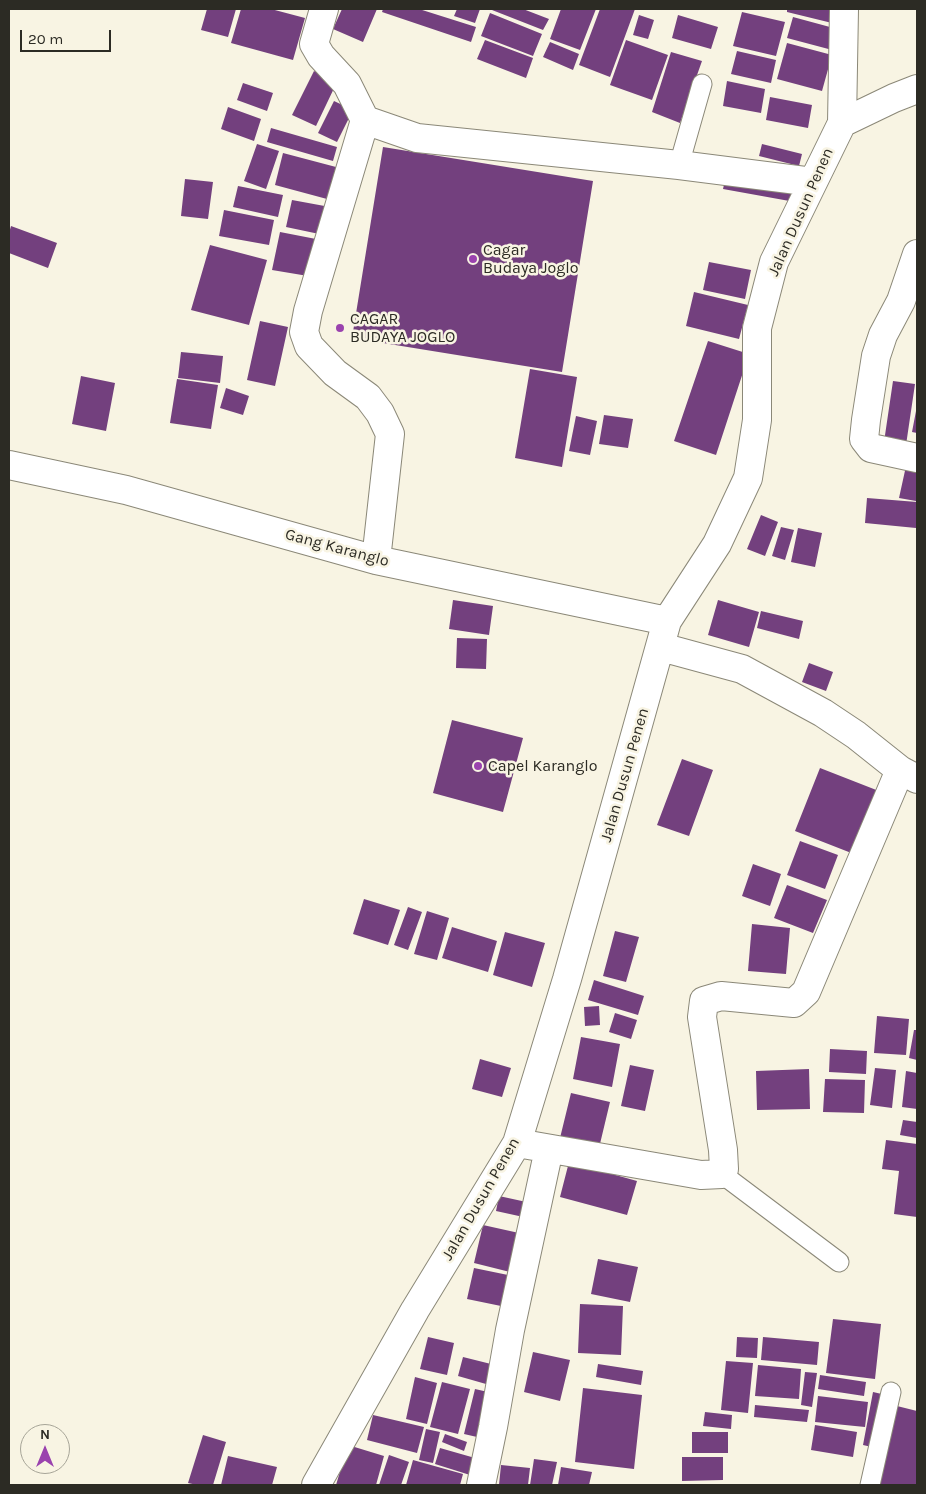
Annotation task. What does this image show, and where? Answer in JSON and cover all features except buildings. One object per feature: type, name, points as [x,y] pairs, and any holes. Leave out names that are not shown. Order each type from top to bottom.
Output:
[{"type":"street","points":[[324,9],[314,44],[321,56],[348,84],[365,120],[308,311],[304,332],[310,346],[322,361],[368,397],[380,413],[390,434],[376,560]]},
{"type":"street","points":[[844,9],[842,123],[906,94]]},
{"type":"street","points":[[365,120],[417,138],[679,165],[813,182]]},
{"type":"street","name":"Jalan Dusun Penen","points":[[316,1485],[415,1310],[517,1143],[567,979],[664,634],[717,544],[748,478],[757,420],[757,328],[774,262],[842,123]]},
{"type":"street","points":[[917,254],[901,301],[883,335],[876,356],[864,439],[871,448],[917,458]]},
{"type":"street","name":"Gang Karanglo","points":[[9,466],[126,490],[376,560],[664,634],[742,669],[823,713],[909,775]]},
{"type":"street","points":[[517,1143],[714,1175],[724,1169],[723,1150],[702,1018],[704,1001],[721,996],[794,1003],[806,992],[909,775]]},
{"type":"street","points":[[481,1485],[510,1330],[548,1149]]},
{"type":"lane","points":[[679,165],[702,84]]},
{"type":"lane","points":[[714,1175],[839,1262]]},
{"type":"lane","points":[[870,1485],[891,1392]]},
{"type":"place","name":"Cagar Budaya Joglo","points":[[473,259]]},
{"type":"place","name":"CAGAR BUDAYA JOGLO","points":[[340,328]]},
{"type":"place","name":"Capel Karanglo","points":[[478,766]]}]
